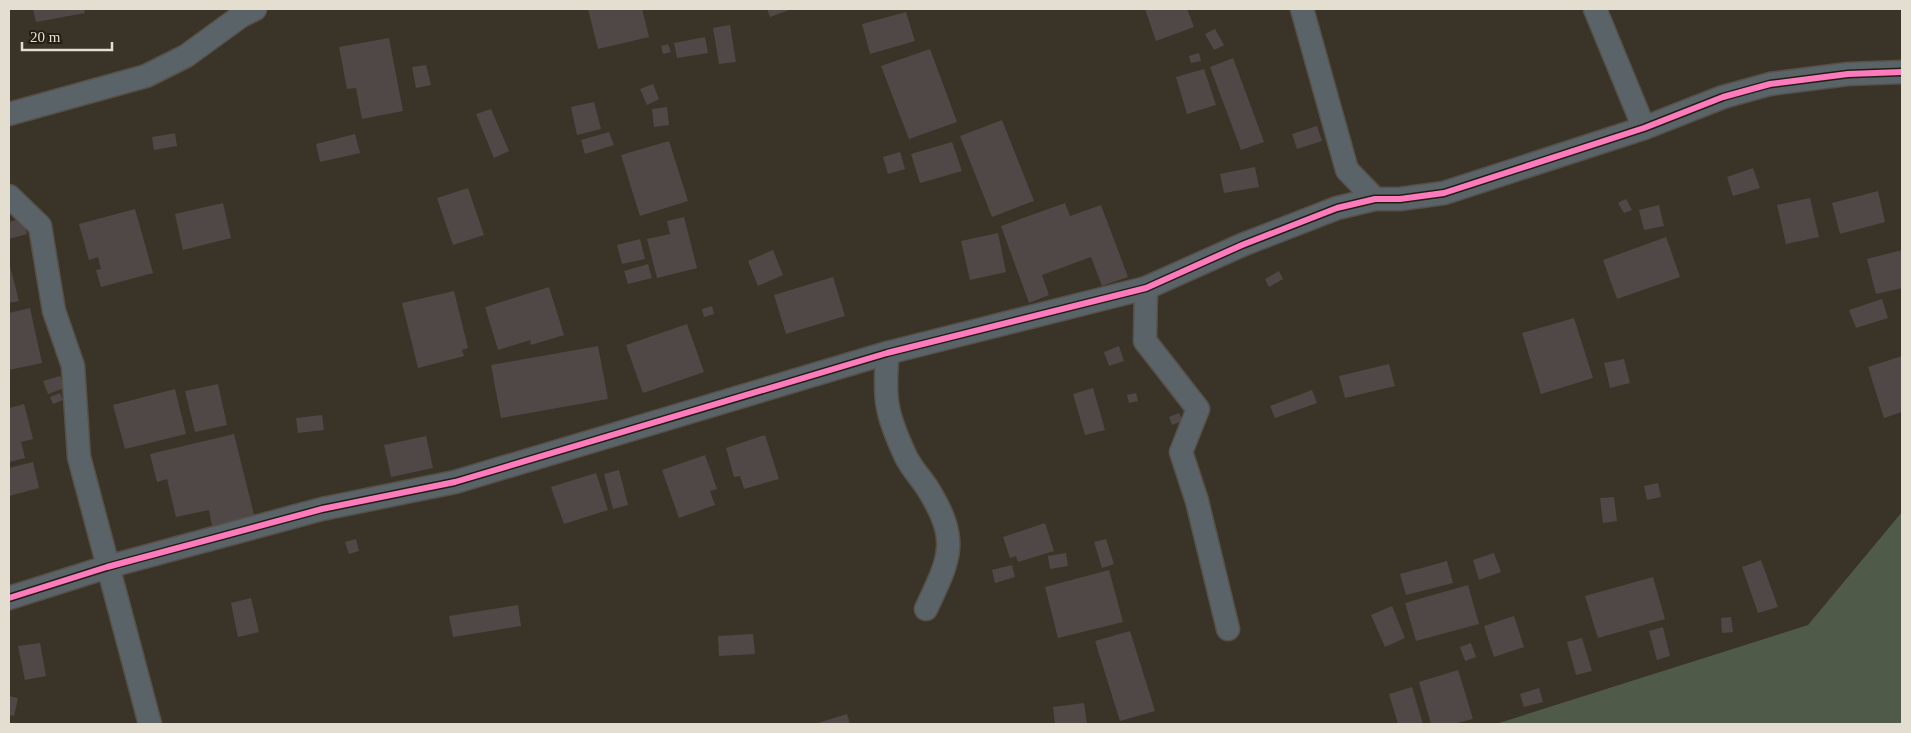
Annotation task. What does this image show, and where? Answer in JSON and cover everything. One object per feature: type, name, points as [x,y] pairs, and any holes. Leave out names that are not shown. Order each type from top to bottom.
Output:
[{"type":"street","points":[[9,114],[146,76],[186,56],[241,16],[256,9]]},
{"type":"street","points":[[1302,9],[1347,170],[1375,199]]},
{"type":"street","points":[[1595,9],[1644,128]]},
{"type":"street","points":[[9,598],[108,567],[322,509],[455,482],[887,353],[1146,288],[1300,221],[1352,204],[1375,199],[1400,199],[1444,193],[1644,128],[1723,97],[1770,84],[1848,74],[1902,72]]},
{"type":"street","points":[[9,196],[40,226],[54,310],[73,366],[79,457],[150,724]]},
{"type":"street","points":[[1146,288],[1146,341],[1198,409],[1181,452],[1197,501],[1228,629]]},
{"type":"street","points":[[887,353],[888,407],[909,463],[940,508],[948,530],[949,552],[945,569],[926,609]]},
{"type":"green space","points":[[1902,512],[1902,724],[1496,724],[1808,625]]},
{"type":"building","points":[[33,9],[84,9],[85,13],[36,22]]},
{"type":"building","points":[[588,9],[642,9],[649,37],[598,49]]},
{"type":"building","points":[[767,9],[788,9],[789,10],[770,17]]},
{"type":"building","points":[[1145,9],[1187,9],[1194,27],[1156,41]]},
{"type":"building","points":[[906,12],[915,41],[870,54],[862,24]]},
{"type":"building","points":[[730,25],[736,62],[719,64],[713,28]]},
{"type":"building","points":[[1215,29],[1224,45],[1214,50],[1205,34]]},
{"type":"building","points":[[705,37],[708,53],[677,58],[674,43]]},
{"type":"building","points":[[389,38],[403,111],[362,119],[356,88],[347,89],[339,47]]},
{"type":"building","points":[[668,44],[671,52],[663,54],[661,46]]},
{"type":"building","points":[[930,49],[957,122],[909,139],[881,66]]},
{"type":"building","points":[[1199,53],[1201,61],[1191,63],[1189,56]]},
{"type":"building","points":[[1233,58],[1264,142],[1241,150],[1210,67]]},
{"type":"building","points":[[426,65],[431,85],[416,88],[412,67]]},
{"type":"building","points":[[1204,69],[1216,105],[1187,114],[1176,77]]},
{"type":"building","points":[[653,84],[659,99],[647,105],[640,89]]},
{"type":"building","points":[[594,102],[601,129],[577,135],[571,107]]},
{"type":"building","points":[[667,107],[669,125],[654,127],[652,109]]},
{"type":"building","points":[[491,109],[509,151],[494,158],[476,114]]},
{"type":"building","points":[[1002,120],[1034,201],[992,217],[960,136]]},
{"type":"building","points":[[1317,126],[1322,141],[1297,149],[1292,134]]},
{"type":"building","points":[[609,132],[614,145],[585,154],[581,140]]},
{"type":"building","points":[[175,133],[177,146],[154,150],[152,137]]},
{"type":"building","points":[[355,134],[360,153],[320,162],[316,144]]},
{"type":"building","points":[[669,141],[688,201],[640,216],[621,155]]},
{"type":"building","points":[[952,142],[962,171],[920,183],[911,154]]},
{"type":"building","points":[[900,152],[905,169],[888,174],[883,157]]},
{"type":"building","points":[[1255,167],[1259,187],[1224,193],[1220,174]]},
{"type":"building","points":[[1753,168],[1760,188],[1733,196],[1727,177]]},
{"type":"building","points":[[468,188],[484,235],[453,245],[437,198]]},
{"type":"building","points":[[1878,191],[1885,222],[1840,234],[1832,203]]},
{"type":"building","points":[[1810,198],[1819,237],[1786,244],[1777,205]]},
{"type":"building","points":[[1626,199],[1632,210],[1624,213],[1618,203]]},
{"type":"building","points":[[223,203],[231,238],[183,250],[175,214]]},
{"type":"building","points":[[1065,203],[1070,216],[1101,205],[1128,277],[1102,286],[1091,257],[1042,275],[1049,295],[1029,303],[1001,226]]},
{"type":"building","points":[[1659,205],[1664,226],[1644,230],[1639,210]]},
{"type":"building","points":[[135,209],[153,273],[101,287],[96,270],[101,269],[98,257],[89,260],[79,224]]},
{"type":"building","points":[[684,217],[697,268],[657,278],[647,239],[670,234],[667,221]]},
{"type":"building","points":[[23,218],[27,234],[9,239],[9,222]]},
{"type":"building","points":[[998,233],[1006,272],[970,280],[961,241]]},
{"type":"building","points":[[1666,237],[1680,277],[1617,299],[1603,260]]},
{"type":"building","points":[[640,239],[645,259],[622,264],[617,245]]},
{"type":"building","points":[[773,250],[783,275],[758,286],[748,261]]},
{"type":"building","points":[[1902,250],[1902,288],[1876,294],[1867,259]]},
{"type":"building","points":[[9,262],[19,301],[9,303]]},
{"type":"building","points":[[648,264],[652,278],[628,284],[624,271]]},
{"type":"building","points":[[1279,271],[1283,279],[1269,287],[1265,279]]},
{"type":"building","points":[[833,277],[845,316],[786,334],[774,295]]},
{"type":"building","points":[[549,287],[564,335],[531,345],[530,340],[498,350],[485,307]]},
{"type":"building","points":[[454,291],[468,348],[462,350],[464,356],[418,368],[402,303]]},
{"type":"building","points":[[1882,299],[1888,318],[1856,328],[1849,310]]},
{"type":"building","points":[[712,306],[714,314],[704,317],[702,309]]},
{"type":"building","points":[[30,308],[42,363],[9,370],[9,313]]},
{"type":"building","points":[[1574,318],[1593,378],[1541,394],[1522,333]]},
{"type":"building","points":[[687,324],[704,372],[643,393],[626,345]]},
{"type":"building","points":[[598,346],[608,399],[501,418],[491,365]]},
{"type":"building","points":[[1119,346],[1124,361],[1109,366],[1104,352]]},
{"type":"building","points":[[1902,356],[1902,412],[1884,418],[1868,367]]},
{"type":"building","points":[[1624,359],[1630,383],[1610,388],[1604,363]]},
{"type":"building","points":[[1389,364],[1395,386],[1345,398],[1339,376]]},
{"type":"building","points":[[60,376],[65,388],[48,394],[43,381]]},
{"type":"building","points":[[218,384],[227,425],[195,432],[185,391]]},
{"type":"building","points":[[1093,388],[1105,430],[1085,435],[1073,394]]},
{"type":"building","points":[[175,389],[186,434],[125,449],[113,405]]},
{"type":"building","points":[[1312,390],[1317,403],[1275,418],[1270,406]]},
{"type":"building","points":[[60,393],[63,400],[53,404],[50,397]]},
{"type":"building","points":[[1136,393],[1138,401],[1129,403],[1127,395]]},
{"type":"building","points":[[24,404],[33,439],[21,442],[25,458],[9,462],[9,408]]},
{"type":"building","points":[[1179,413],[1183,421],[1172,425],[1169,417]]},
{"type":"building","points":[[322,415],[324,430],[298,433],[296,418]]},
{"type":"building","points":[[234,434],[256,523],[237,528],[236,520],[212,526],[209,510],[176,517],[167,479],[157,482],[150,454]]},
{"type":"building","points":[[765,435],[779,479],[744,489],[740,476],[734,477],[726,448]]},
{"type":"building","points":[[426,436],[433,468],[391,477],[384,445]]},
{"type":"building","points":[[705,455],[717,489],[710,491],[715,505],[679,518],[662,470]]},
{"type":"building","points":[[33,462],[39,488],[9,496],[9,468]]},
{"type":"building","points":[[619,470],[628,505],[613,509],[604,474]]},
{"type":"building","points":[[596,473],[608,510],[564,524],[551,487]]},
{"type":"building","points":[[1658,483],[1661,497],[1647,500],[1644,486]]},
{"type":"building","points":[[1614,497],[1617,521],[1603,523],[1600,498]]},
{"type":"building","points":[[1045,523],[1054,551],[1018,562],[1016,556],[1010,558],[1003,537]]},
{"type":"building","points":[[356,539],[359,551],[349,554],[345,542]]},
{"type":"building","points":[[1106,539],[1114,564],[1102,568],[1094,542]]},
{"type":"building","points":[[1066,553],[1068,566],[1050,569],[1048,556]]},
{"type":"building","points":[[1494,553],[1501,572],[1479,580],[1473,560]]},
{"type":"building","points":[[1761,560],[1778,607],[1758,613],[1742,567]]},
{"type":"building","points":[[1447,561],[1453,583],[1406,595],[1400,574]]},
{"type":"building","points":[[1012,565],[1015,577],[995,583],[992,570]]},
{"type":"building","points":[[1109,570],[1123,622],[1058,638],[1045,587]]},
{"type":"building","points":[[1653,577],[1665,619],[1598,638],[1585,596]]},
{"type":"building","points":[[1468,585],[1479,624],[1416,641],[1405,603]]},
{"type":"building","points":[[251,598],[259,632],[238,637],[231,603]]},
{"type":"building","points":[[518,605],[521,626],[453,637],[449,616]]},
{"type":"building","points":[[1392,606],[1405,638],[1385,647],[1371,615]]},
{"type":"building","points":[[1514,616],[1524,647],[1494,657],[1484,626]]},
{"type":"building","points":[[1731,617],[1733,632],[1722,633],[1721,618]]},
{"type":"building","points":[[1663,627],[1670,656],[1657,660],[1649,631]]},
{"type":"building","points":[[1130,631],[1155,711],[1120,721],[1095,641]]},
{"type":"building","points":[[753,634],[755,654],[719,656],[718,636]]},
{"type":"building","points":[[1582,638],[1592,671],[1576,675],[1567,642]]},
{"type":"building","points":[[40,643],[46,676],[25,680],[18,646]]},
{"type":"building","points":[[1471,643],[1476,657],[1465,661],[1460,647]]},
{"type":"building","points":[[1458,670],[1473,719],[1453,724],[1431,724],[1419,682]]},
{"type":"building","points":[[1412,687],[1423,724],[1398,724],[1389,694]]},
{"type":"building","points":[[1539,688],[1543,702],[1524,707],[1520,694]]},
{"type":"building","points":[[9,696],[18,698],[14,716],[9,715]]},
{"type":"building","points":[[1084,703],[1087,724],[1055,724],[1053,707]]},
{"type":"building","points":[[847,714],[850,724],[818,724],[818,723]]},
{"type":"cycle path","points":[[9,598],[107,567],[322,509],[455,482],[887,353],[1146,288],[1242,245],[1337,208],[1375,199],[1400,199],[1444,193],[1644,128],[1723,97],[1770,84],[1848,74],[1902,72]]}]
